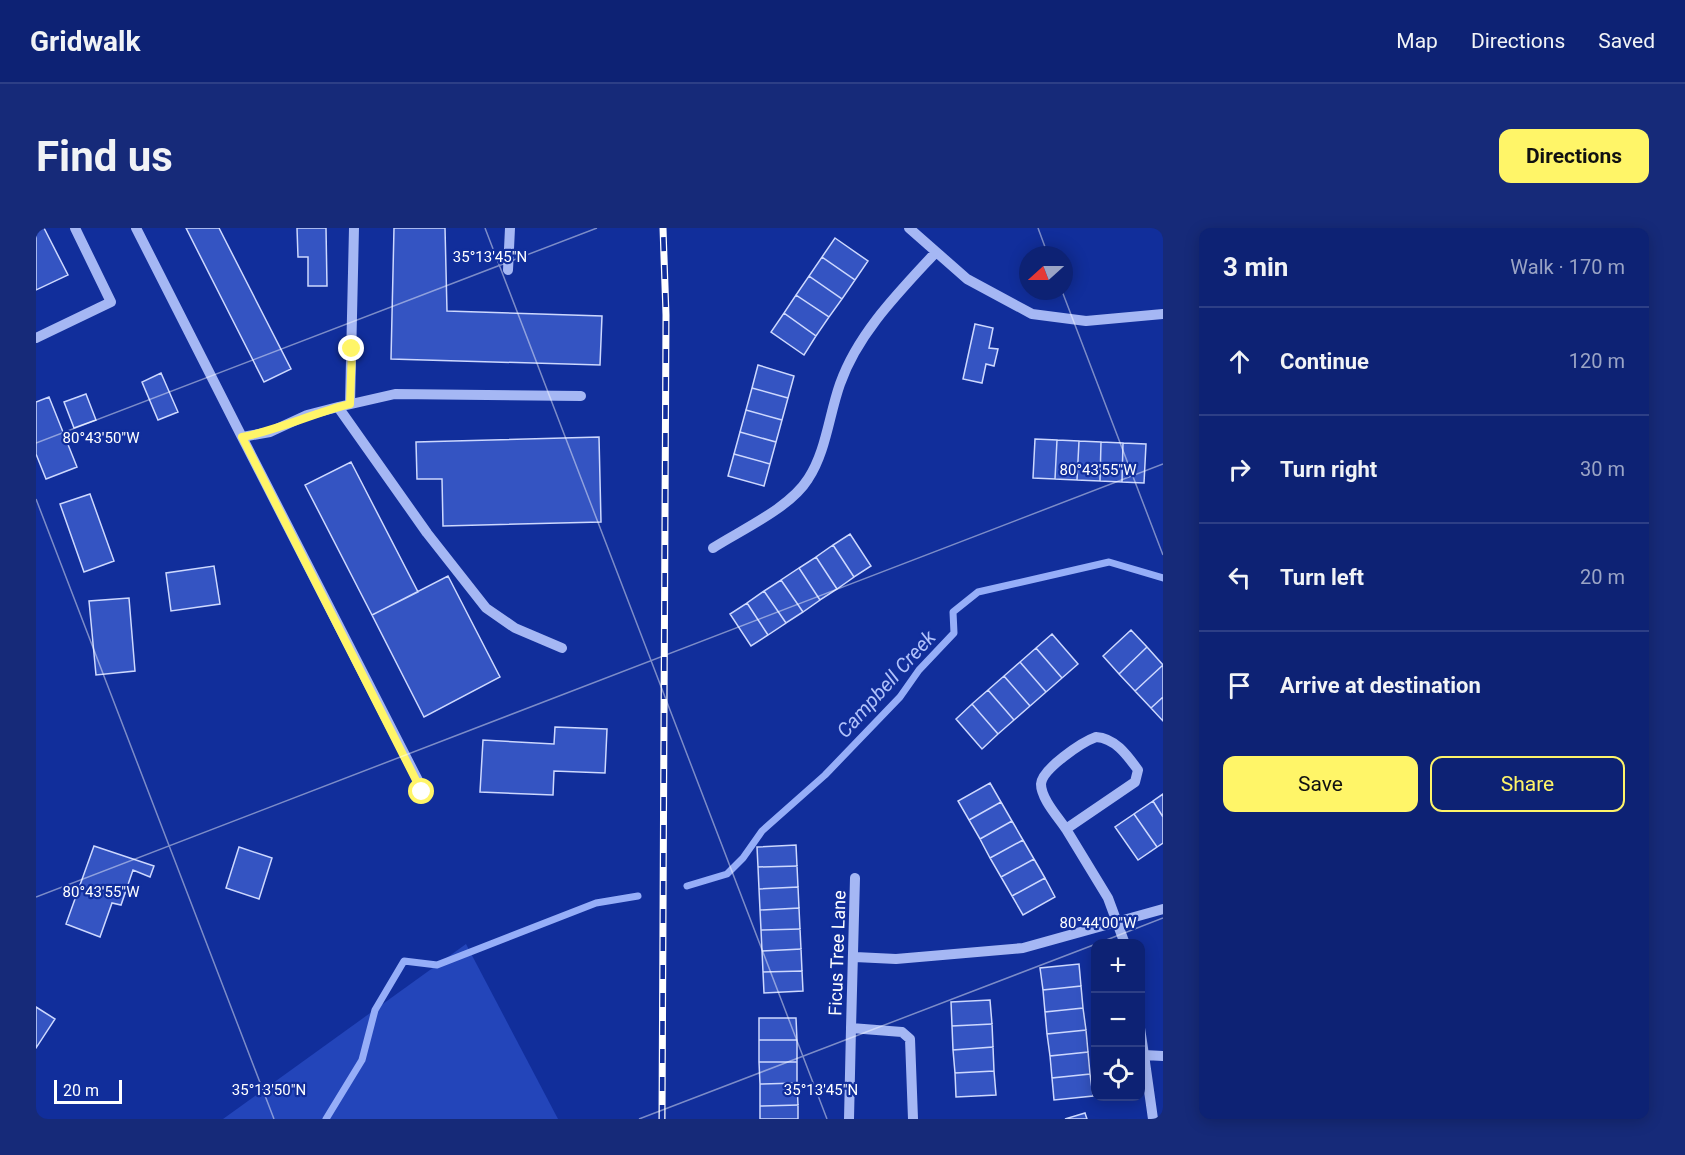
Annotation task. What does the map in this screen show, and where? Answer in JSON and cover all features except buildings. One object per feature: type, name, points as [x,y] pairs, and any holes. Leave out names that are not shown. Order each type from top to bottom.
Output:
[{"type":"street","points":[[36,338],[111,302],[75,228]]},
{"type":"street","points":[[136,228],[425,794]]},
{"type":"street","points":[[350,404],[354,228]]},
{"type":"street","points":[[508,270],[510,228]]},
{"type":"street","points":[[909,228],[967,279],[1032,314],[1086,321],[1163,315]]},
{"type":"street","points":[[713,548],[788,501],[808,480],[818,459],[840,383],[854,356],[874,322],[936,252]]},
{"type":"street","points":[[242,437],[270,432],[307,415],[395,394],[581,396]]},
{"type":"street","points":[[338,407],[427,533],[486,608],[515,628],[562,648]]},
{"type":"street","points":[[1066,829],[1130,788],[1135,782],[1138,770],[1108,738],[1096,737],[1083,742],[1046,774],[1041,783],[1042,791],[1119,922],[1124,939]]},
{"type":"street","name":"Ficus Tree Lane","points":[[849,1119],[855,957],[855,878]]},
{"type":"street","points":[[855,957],[896,959],[1023,948],[1163,909]]},
{"type":"street","name":"Ficus Tree Lane","points":[[851,1028],[902,1032],[910,1039],[912,1119]]},
{"type":"street","points":[[1145,1055],[1163,1056]]},
{"type":"street","points":[[1145,1062],[1153,1119]]},
{"type":"shaded area","points":[[466,944],[558,1119],[223,1119]]},
{"type":"waterway","name":"Campbell Creek","points":[[687,886],[727,874],[743,858],[762,831],[825,775],[900,697],[919,670],[954,633],[953,612],[978,592],[1109,562],[1163,578]]},
{"type":"waterway","name":"Campbell Creek","points":[[326,1119],[362,1060],[375,1010],[404,961],[437,965],[596,903],[638,896]]},
{"type":"railway","points":[[662,1119],[666,315],[663,228]]},
{"type":"route","points":[[352,349],[350,404],[307,415],[270,432],[242,437],[422,792]]}]
